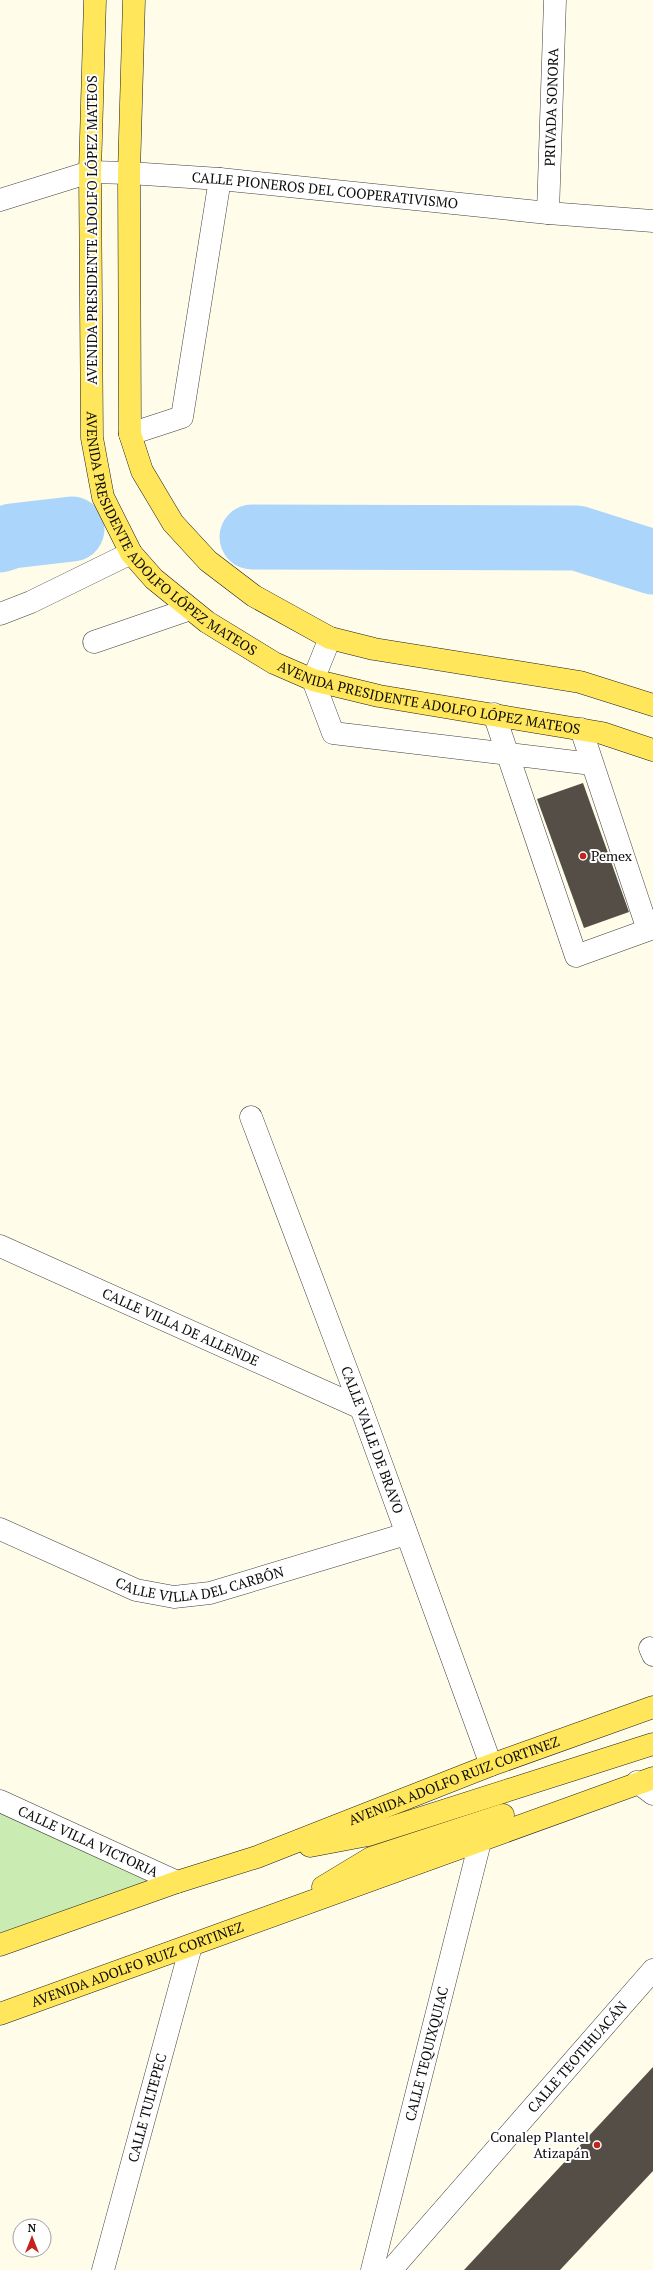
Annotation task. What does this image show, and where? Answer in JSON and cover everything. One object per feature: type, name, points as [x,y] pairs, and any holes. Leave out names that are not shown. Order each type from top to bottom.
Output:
[{"type":"main road","name":"AVENIDA PRESIDENTE ADOLFO LÓPEZ MATEOS","points":[[95,0],[90,172],[92,438],[103,496],[131,553],[154,579],[190,610],[274,663],[313,680],[379,696],[602,733],[653,750]]},
{"type":"main road","name":"AVENIDA PRESIDENTE ADOLFO LÓPEZ MATEOS","points":[[134,0],[129,173],[130,434],[142,471],[173,523],[208,561],[254,596],[330,638],[374,649],[580,682],[653,705]]},
{"type":"main road","name":"AVENIDA ADOLFO RUIZ CORTINEZ","points":[[0,1944],[177,1882],[257,1856],[491,1765],[653,1707]]},
{"type":"main road","name":"AVENIDA ADOLFO RUIZ CORTINEZ","points":[[257,1856],[368,1835],[653,1744]]},
{"type":"main road","name":"AVENIDA ADOLFO RUIZ CORTINEZ","points":[[275,1915],[371,1858],[653,1767]]},
{"type":"main road","name":"AVENIDA ADOLFO RUIZ CORTINEZ","points":[[0,2014],[191,1946],[481,1838],[648,1785]]},
{"type":"street","name":"PRIVADA SONORA","points":[[548,213],[555,0]]},
{"type":"street","name":"CALLE PIONEROS DEL COOPERATIVISMO","points":[[0,200],[90,172],[129,173],[220,180],[548,213],[653,221]]},
{"type":"street","points":[[130,434],[182,417],[220,180]]},
{"type":"street","points":[[0,614],[31,602],[131,553]]},
{"type":"street","points":[[94,642],[190,610]]},
{"type":"street","points":[[330,638],[313,680],[333,733],[592,764]]},
{"type":"street","points":[[494,714],[576,956],[648,930],[581,729]]},
{"type":"street","name":"CALLE VALLE DE BRAVO","points":[[251,1117],[361,1408],[491,1765]]},
{"type":"street","name":"CALLE VILLA DE ALLENDE","points":[[0,1246],[361,1408]]},
{"type":"street","name":"CALLE VILLA DEL CARBÓN","points":[[0,1529],[136,1590],[174,1598],[210,1593],[406,1534]]},
{"type":"street","name":"CALLE VILLA VICTORIA","points":[[0,1801],[177,1882]]},
{"type":"street","name":"CALLE TEQUIXQUIAC","points":[[372,2270],[481,1838]]},
{"type":"street","name":"CALLE TULTEPEC","points":[[103,2270],[191,1946]]},
{"type":"street","name":"CALLE TEOTIHUACÁN","points":[[391,2270],[653,1970]]},
{"type":"green space","points":[[0,1801],[177,1882],[0,1945]]},
{"type":"building","name":"Pemex","points":[[583,783],[629,912],[584,928],[537,799]]},
{"type":"building","points":[[653,2067],[653,2171],[560,2270],[464,2270]]},
{"type":"waterway","points":[[0,540],[12,536],[72,529]]},
{"type":"waterway","points":[[252,537],[577,538],[653,562]]},
{"type":"place","name":"Pemex","points":[[583,856]]},
{"type":"place","name":"Conalep Plantel Atizapán","points":[[597,2145]]}]
